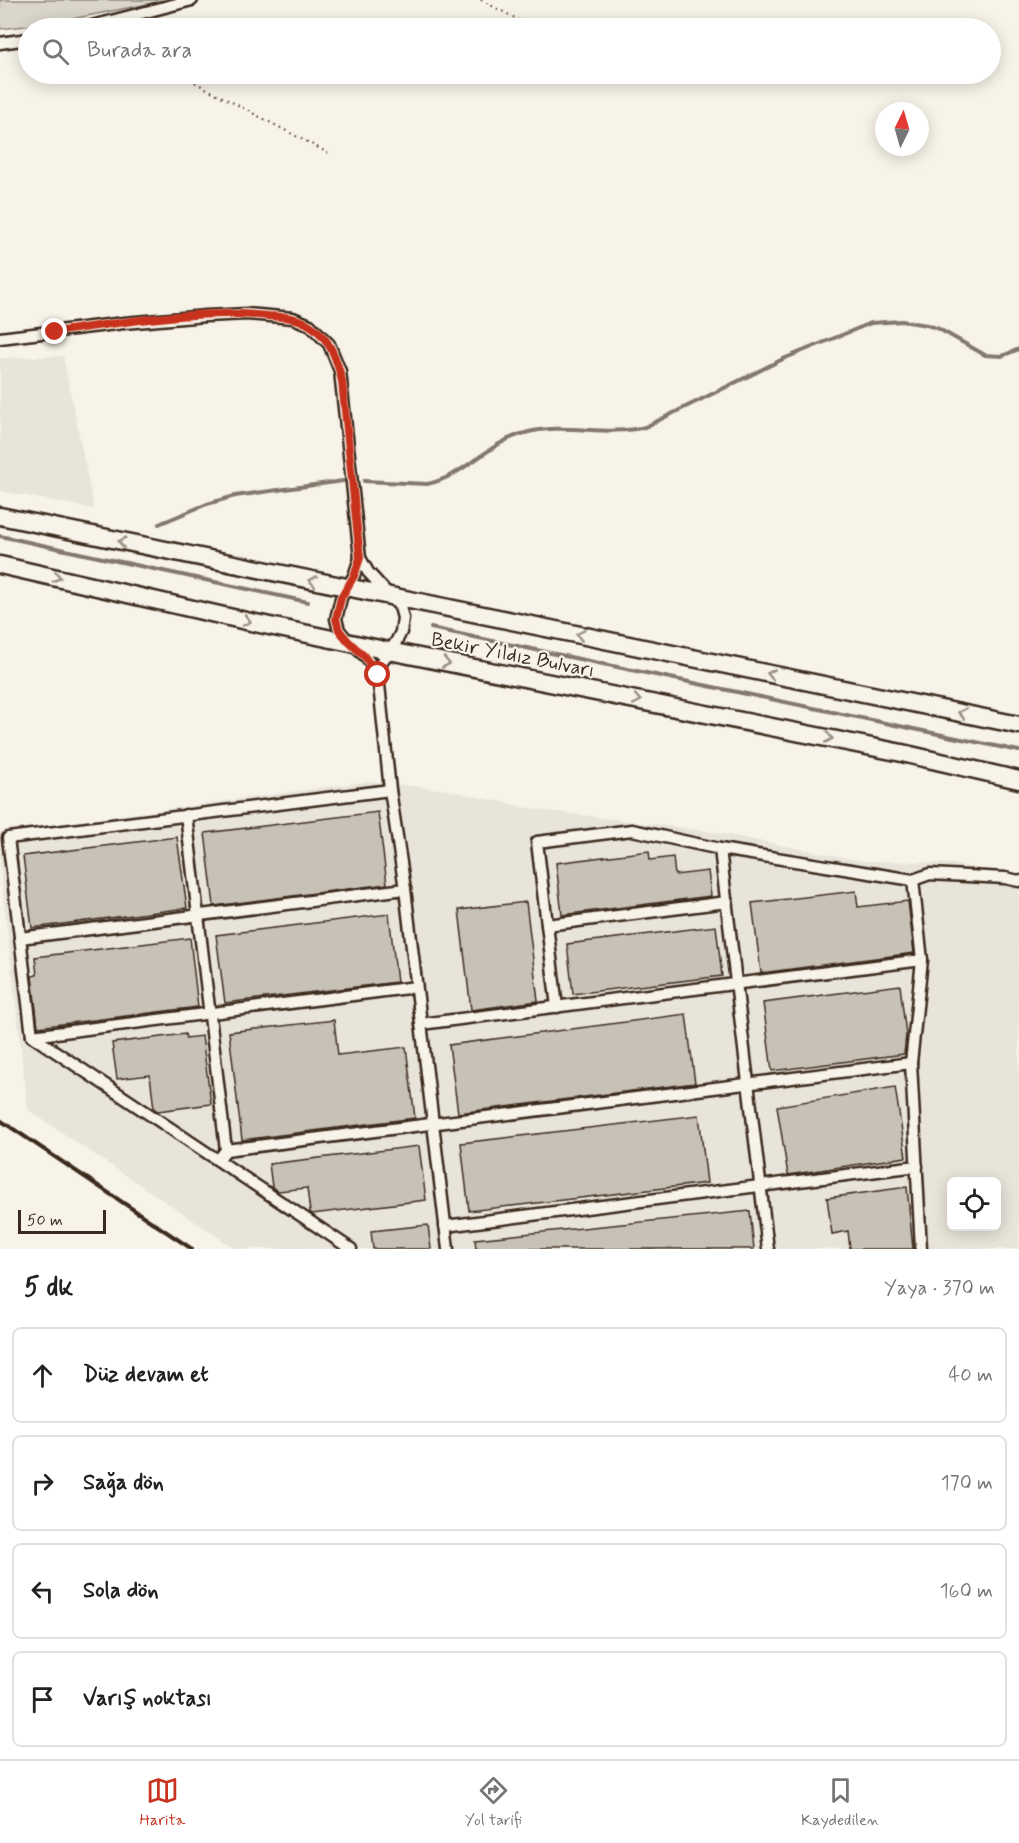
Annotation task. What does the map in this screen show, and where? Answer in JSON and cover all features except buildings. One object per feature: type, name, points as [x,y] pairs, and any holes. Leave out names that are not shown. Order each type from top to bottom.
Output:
[{"type":"main road","name":"Bekir Yıldız Bulvarı","points":[[0,516],[1019,725]]},
{"type":"main road","name":"Bekir Yıldız Bulvarı","points":[[0,565],[246,621],[902,753],[1019,780]]},
{"type":"street","points":[[128,18],[192,0]]},
{"type":"street","points":[[0,43],[18,40]]},
{"type":"street","points":[[0,338],[144,321],[247,314],[293,318],[310,325],[329,344],[337,361],[342,381],[360,558],[368,572],[400,607],[403,618],[401,632],[382,661],[378,675],[390,790],[405,889],[448,1249]]},
{"type":"street","points":[[360,558],[354,576],[346,587],[336,619],[339,630],[364,656],[378,675]]},
{"type":"street","points":[[351,1249],[32,1036],[8,838],[390,790]]},
{"type":"street","points":[[186,816],[226,1150]]},
{"type":"street","points":[[557,1007],[537,842],[632,830],[720,849],[913,880],[930,874],[1019,881]]},
{"type":"street","points":[[720,849],[768,1249]]},
{"type":"street","points":[[913,880],[922,960],[911,1064],[921,1249]]},
{"type":"street","points":[[20,938],[405,889]]},
{"type":"street","points":[[547,925],[727,902]]},
{"type":"street","points":[[421,1024],[922,960]]},
{"type":"street","points":[[32,1036],[417,987]]},
{"type":"street","points":[[218,1160],[226,1150],[911,1064]]},
{"type":"street","points":[[445,1226],[917,1166]]},
{"type":"path","points":[[481,0],[515,18]]},
{"type":"path","points":[[198,84],[328,153]]},
{"type":"shaded area","points":[[0,0],[168,0],[76,18],[18,18],[18,27],[0,29]]},
{"type":"shaded area","points":[[63,356],[94,509],[0,491],[0,358]]},
{"type":"shaded area","points":[[370,781],[446,790],[534,809],[708,831],[863,861],[954,864],[1019,877],[1019,1249],[236,1249],[28,1110],[0,869],[0,832]]},
{"type":"waterway","points":[[364,481],[427,484],[453,474],[512,437],[540,430],[615,431],[645,427],[783,359],[871,323],[902,321],[927,325],[939,329],[985,355],[1002,356],[1019,349]]},
{"type":"waterway","points":[[159,524],[207,504],[235,496],[343,481]]},
{"type":"waterway","points":[[0,536],[308,602]]},
{"type":"waterway","points":[[431,628],[1019,751]]},
{"type":"railway","points":[[0,1120],[192,1249]]},
{"type":"route","points":[[55,332],[165,319],[247,314],[293,318],[310,325],[324,337],[337,361],[342,381],[360,558],[354,576],[341,598],[336,619],[339,630],[364,656],[378,675]]}]
